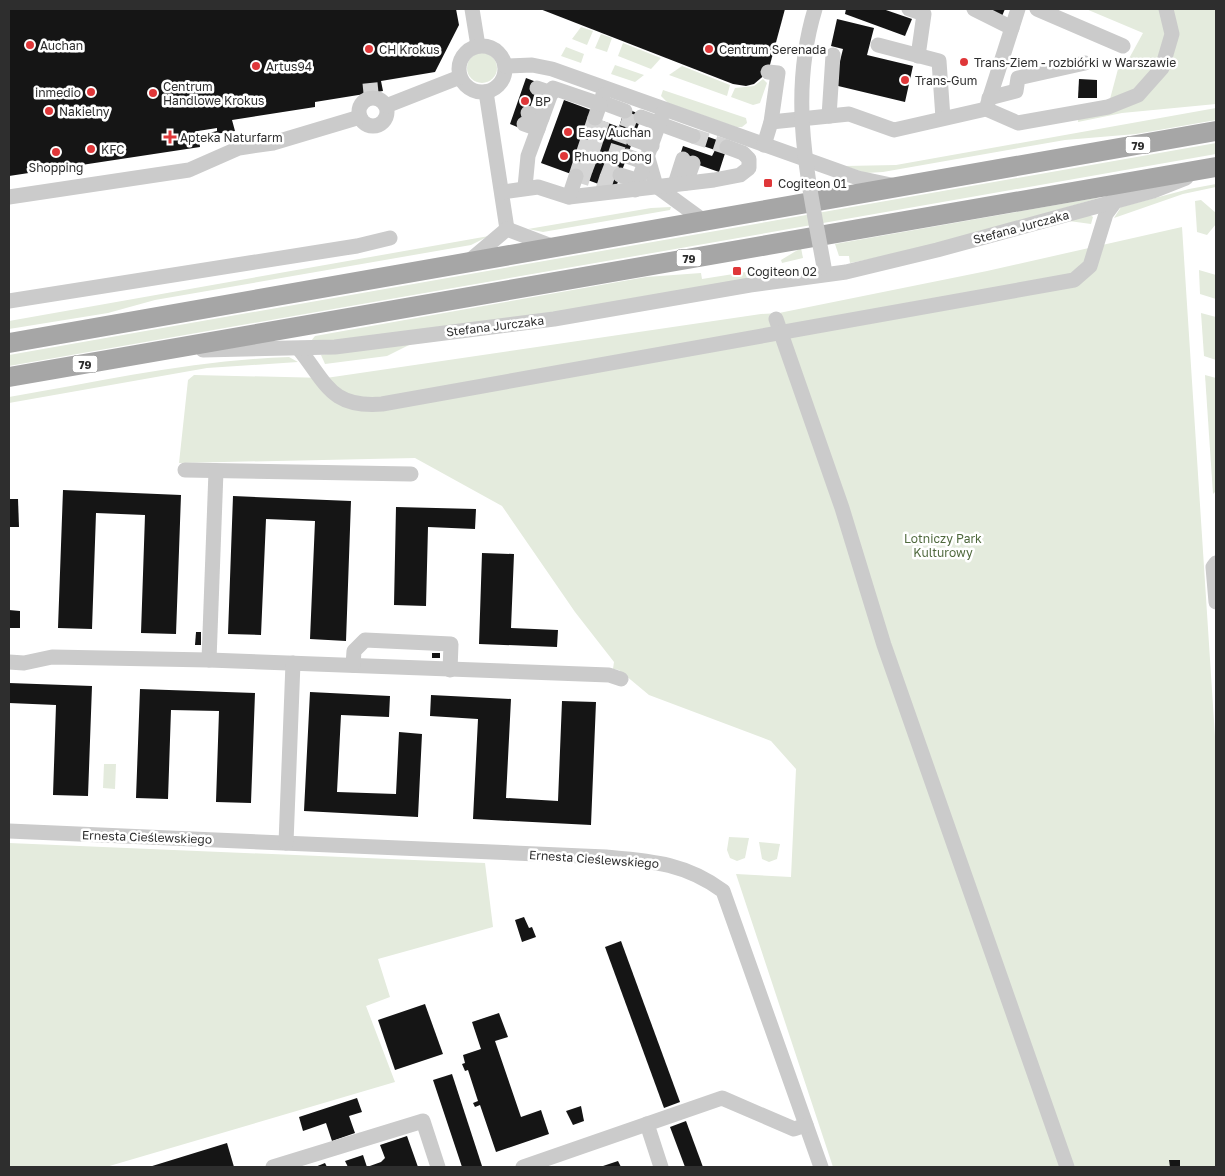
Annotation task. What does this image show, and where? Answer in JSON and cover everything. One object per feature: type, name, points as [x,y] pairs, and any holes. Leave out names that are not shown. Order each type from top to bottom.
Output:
[{"type":"main road","name":"79","points":[[9,343],[1216,132]]},
{"type":"main road","name":"79","points":[[9,378],[1215,167]]},
{"type":"street","points":[[472,9],[478,46]]},
{"type":"street","points":[[815,9],[804,55],[800,115],[803,149],[825,271]]},
{"type":"street","points":[[909,9],[924,14],[918,56]]},
{"type":"street","points":[[974,9],[1012,28]]},
{"type":"street","points":[[987,103],[1018,9]]},
{"type":"street","points":[[1036,9],[1123,46]]},
{"type":"street","points":[[987,103],[1018,123],[1108,107],[1138,95],[1162,68],[1172,34],[1166,9]]},
{"type":"street","points":[[878,45],[938,61],[943,118]]},
{"type":"street","points":[[478,46],[486,46],[496,50],[505,66],[505,74],[500,84],[486,92],[473,90],[460,78],[459,66],[462,57],[469,50],[478,46]]},
{"type":"street","points":[[829,116],[833,55]]},
{"type":"street","points":[[771,122],[849,114],[894,130],[943,118],[1016,91],[1018,78],[1085,62]]},
{"type":"street","points":[[505,66],[539,66],[600,105],[661,122],[764,145],[858,178],[902,187]]},
{"type":"street","points":[[764,145],[771,122],[778,73],[768,72]]},
{"type":"street","points":[[386,106],[460,78]]},
{"type":"street","points":[[525,187],[533,121],[543,95],[553,88],[623,114]]},
{"type":"street","points":[[486,92],[503,192],[507,229]]},
{"type":"street","points":[[372,96],[386,106],[386,116],[381,124],[370,126],[360,117],[359,109],[362,103],[372,96]]},
{"type":"street","points":[[9,197],[189,170],[239,148],[273,143],[360,117]]},
{"type":"street","points":[[640,120],[661,122],[693,136]]},
{"type":"street","points":[[627,185],[649,156],[661,122]]},
{"type":"street","points":[[633,139],[649,156],[656,186],[704,221]]},
{"type":"street","points":[[503,192],[525,187],[538,187],[569,197],[627,185],[656,186],[697,174],[740,175],[749,168],[750,162],[746,155],[727,148]]},
{"type":"street","points":[[627,156],[649,156]]},
{"type":"street","name":"Stefana Jurczaka","points":[[161,351],[299,349],[554,318],[755,284],[937,250],[1153,191],[1215,167]]},
{"type":"street","points":[[569,197],[576,176]]},
{"type":"street","points":[[299,349],[333,393],[344,401],[368,405],[779,325],[1074,280],[1090,266],[1106,214],[1115,202]]},
{"type":"street","points":[[507,229],[556,247]]},
{"type":"street","points":[[468,262],[507,229]]},
{"type":"street","points":[[9,301],[221,268],[390,238]]},
{"type":"street","points":[[779,325],[842,508],[887,654],[1068,1167]]},
{"type":"street","points":[[185,470],[412,474]]},
{"type":"street","points":[[209,660],[216,471]]},
{"type":"street","points":[[1216,563],[1213,567],[1216,602]]},
{"type":"street","points":[[353,665],[354,651],[365,640],[451,644],[450,670]]},
{"type":"street","points":[[9,662],[24,663],[52,657],[209,660],[609,675],[621,679]]},
{"type":"street","points":[[286,843],[292,663]]},
{"type":"street","name":"Ernesta Cieślewskiego","points":[[9,831],[606,857],[671,865],[705,878],[723,891],[821,1167]]},
{"type":"street","points":[[524,1167],[722,1098],[794,1129],[806,1125]]},
{"type":"street","points":[[274,1167],[423,1121],[438,1167]]},
{"type":"street","points":[[647,1124],[661,1167]]},
{"type":"green space","points":[[1086,9],[1216,9],[1216,104],[1122,113],[1078,122],[1079,106],[1110,99],[1118,69],[1126,64],[1143,33]]},
{"type":"green space","points":[[581,27],[593,31],[587,45],[572,39]]},
{"type":"green space","points":[[601,34],[612,38],[607,52],[595,48]]},
{"type":"green space","points":[[623,43],[661,58],[651,69],[618,56]]},
{"type":"green space","points":[[566,47],[584,54],[581,63],[561,56]]},
{"type":"green space","points":[[482,53],[493,57],[497,68],[493,79],[482,83],[471,79],[467,68],[471,57]]},
{"type":"green space","points":[[615,65],[644,75],[635,82],[611,74]]},
{"type":"green space","points":[[682,66],[730,85],[727,96],[669,75]]},
{"type":"green space","points":[[763,79],[767,83],[760,103],[753,105],[731,97],[735,88],[754,86]]},
{"type":"green space","points":[[663,90],[746,118],[747,123],[742,127],[736,127],[668,103],[661,96]]},
{"type":"green space","points":[[1216,108],[1216,120],[1136,134],[1065,140],[883,172],[866,173],[845,166],[896,165]]},
{"type":"green space","points":[[1216,143],[1216,154],[9,366],[9,355]]},
{"type":"green space","points":[[1216,184],[1216,187],[1183,194],[1114,218],[1121,207]]},
{"type":"green space","points":[[1099,198],[926,248],[850,263],[849,256],[839,256],[835,244]]},
{"type":"green space","points":[[1201,200],[1216,213],[1216,224],[1207,235],[1197,232],[1195,201]]},
{"type":"green space","points":[[671,207],[670,210],[543,232],[528,229],[651,208]]},
{"type":"green space","points":[[1090,215],[1093,217],[1091,224],[1069,221]]},
{"type":"green space","name":"Lotniczy Park Kulturowy","points":[[1182,227],[1216,752],[1216,1167],[833,1167],[736,874],[791,877],[796,769],[771,741],[649,695],[619,670],[613,669],[614,662],[575,612],[502,506],[415,458],[179,463],[188,380],[194,375],[326,378],[761,314],[779,313],[987,271]]},
{"type":"green space","points":[[489,236],[471,245],[155,300],[108,313],[9,329],[9,321]]},
{"type":"green space","points":[[801,248],[803,258],[782,263],[781,260]]},
{"type":"green space","points":[[1199,270],[1216,275],[1216,299],[1200,294]]},
{"type":"green space","points":[[746,272],[747,279],[585,308],[317,343],[311,341],[315,336],[646,277],[701,273],[702,279]]},
{"type":"green space","points":[[1201,313],[1216,317],[1216,360],[1204,356]]},
{"type":"green space","points":[[415,342],[387,356],[325,364],[321,355]]},
{"type":"green space","points":[[289,357],[298,362],[207,368],[9,403],[9,397],[149,372],[219,362]]},
{"type":"green space","points":[[1205,375],[1216,378],[1216,491],[1213,494]]},
{"type":"green space","points":[[104,764],[116,764],[115,789],[103,788]]},
{"type":"green space","points":[[729,837],[749,838],[745,858],[737,861],[730,858],[727,850]]},
{"type":"green space","points":[[759,842],[780,844],[777,859],[769,862],[762,859]]},
{"type":"green space","points":[[9,843],[485,863],[493,927],[378,959],[390,997],[366,1006],[395,1082],[106,1167],[9,1167]]},
{"type":"building","name":"Centrum Handlowe Krokus","points":[[9,9],[456,9],[459,25],[435,72],[381,81],[383,91],[315,102],[315,107],[232,120],[235,131],[209,135],[209,133],[217,131],[217,128],[198,131],[200,147],[9,176]]},
{"type":"building","name":"Centrum Serenada","points":[[540,9],[785,9],[768,72],[754,84],[746,86],[733,84]]},
{"type":"building","points":[[846,9],[883,9],[912,19],[905,36],[845,14]]},
{"type":"building","points":[[986,9],[1005,9],[1002,16]]},
{"type":"building","points":[[837,19],[874,28],[867,55],[913,66],[905,102],[834,85],[843,49],[831,46]]},
{"type":"building","name":"BP","points":[[526,78],[539,83],[522,129],[510,124]]},
{"type":"building","points":[[1079,79],[1097,80],[1097,98],[1078,98]]},
{"type":"building","points":[[564,100],[591,110],[589,116],[619,127],[625,108],[642,115],[615,190],[541,163]]},
{"type":"building","points":[[695,132],[728,144],[719,172],[679,158],[683,146],[712,156],[715,150],[691,142]]},
{"type":"building","points":[[63,490],[181,495],[176,634],[141,633],[145,515],[96,513],[92,629],[58,628]]},
{"type":"building","points":[[233,496],[351,501],[346,641],[310,639],[315,521],[266,519],[261,635],[228,634]]},
{"type":"building","points":[[9,499],[18,499],[19,527],[9,527]]},
{"type":"building","points":[[396,507],[476,509],[475,529],[428,527],[426,606],[394,605]]},
{"type":"building","points":[[482,553],[514,554],[511,628],[558,630],[557,647],[479,644]]},
{"type":"building","points":[[9,610],[20,611],[20,628],[9,628]]},
{"type":"building","points":[[196,632],[201,632],[201,645],[195,645]]},
{"type":"building","points":[[432,653],[440,653],[440,658],[432,658]]},
{"type":"building","points":[[9,683],[92,686],[88,796],[53,795],[56,705],[9,703]]},
{"type":"building","points":[[140,689],[255,693],[251,803],[216,802],[219,711],[171,710],[168,799],[136,798]]},
{"type":"building","points":[[310,692],[390,696],[389,717],[341,715],[337,792],[396,794],[399,732],[422,734],[418,817],[304,811]]},
{"type":"building","points":[[431,695],[511,699],[506,798],[558,801],[562,701],[596,702],[591,825],[473,819],[478,719],[430,716]]},
{"type":"building","points":[[524,917],[529,928],[532,927],[536,937],[522,942],[515,920]]},
{"type":"building","points":[[621,941],[680,1102],[664,1108],[605,947]]},
{"type":"building","points":[[425,1004],[443,1054],[395,1070],[378,1020]]},
{"type":"building","points":[[499,1013],[508,1037],[495,1041],[521,1117],[541,1110],[549,1134],[496,1152],[480,1105],[475,1107],[473,1103],[478,1101],[468,1070],[465,1071],[462,1064],[465,1063],[463,1055],[481,1049],[472,1022]]},
{"type":"building","points":[[452,1074],[482,1166],[479,1167],[462,1167],[433,1080]]},
{"type":"building","points":[[357,1098],[362,1112],[349,1116],[355,1133],[332,1141],[326,1123],[303,1131],[299,1117]]},
{"type":"building","points":[[581,1106],[584,1121],[573,1125],[566,1111]]},
{"type":"building","points":[[686,1121],[703,1167],[685,1167],[670,1127]]},
{"type":"building","points":[[407,1136],[418,1167],[367,1167],[381,1162],[385,1158],[380,1145]]},
{"type":"building","points":[[227,1143],[234,1167],[149,1167]]},
{"type":"building","points":[[363,1155],[367,1167],[348,1167],[345,1161]]},
{"type":"building","points":[[1169,1160],[1180,1160],[1180,1167],[1170,1167]]},
{"type":"building","points":[[618,1161],[621,1167],[600,1167]]},
{"type":"building","points":[[325,1163],[327,1167],[315,1167]]},
{"type":"tunnel","points":[[370,83],[371,93]]},
{"type":"tunnel","points":[[576,176],[595,118]]},
{"type":"tunnel","points":[[622,118],[639,124]]},
{"type":"tunnel","points":[[593,125],[633,139]]},
{"type":"tunnel","points":[[693,136],[727,147]]},
{"type":"tunnel","points":[[587,143],[627,156]]},
{"type":"tunnel","points":[[581,160],[620,175]]},
{"type":"tunnel","points":[[576,174],[616,187]]},
{"type":"place","name":"Auchan","points":[[30,45]]},
{"type":"place","name":"CH Krokus","points":[[369,49]]},
{"type":"place","name":"Centrum Serenada","points":[[709,49]]},
{"type":"place","name":"Trans-Ziem - rozbiórki w Warszawie","points":[[964,62]]},
{"type":"place","name":"Artus94","points":[[256,66]]},
{"type":"place","name":"Trans-Gum","points":[[905,80]]},
{"type":"place","name":"inmedio","points":[[91,92]]},
{"type":"place","name":"Centrum Handlowe Krokus","points":[[153,93]]},
{"type":"place","name":"BP","points":[[525,101]]},
{"type":"place","name":"Nakielny","points":[[49,111]]},
{"type":"place","name":"Easy Auchan","points":[[568,132]]},
{"type":"place","name":"Apteka Naturfarm","points":[[170,137]]},
{"type":"place","name":"KFC","points":[[91,149]]},
{"type":"place","name":"Shopping","points":[[56,152]]},
{"type":"place","name":"Phuong Dong","points":[[564,156]]},
{"type":"place","name":"Cogiteon 01","points":[[768,183]]},
{"type":"place","name":"Cogiteon 02","points":[[737,271]]}]
